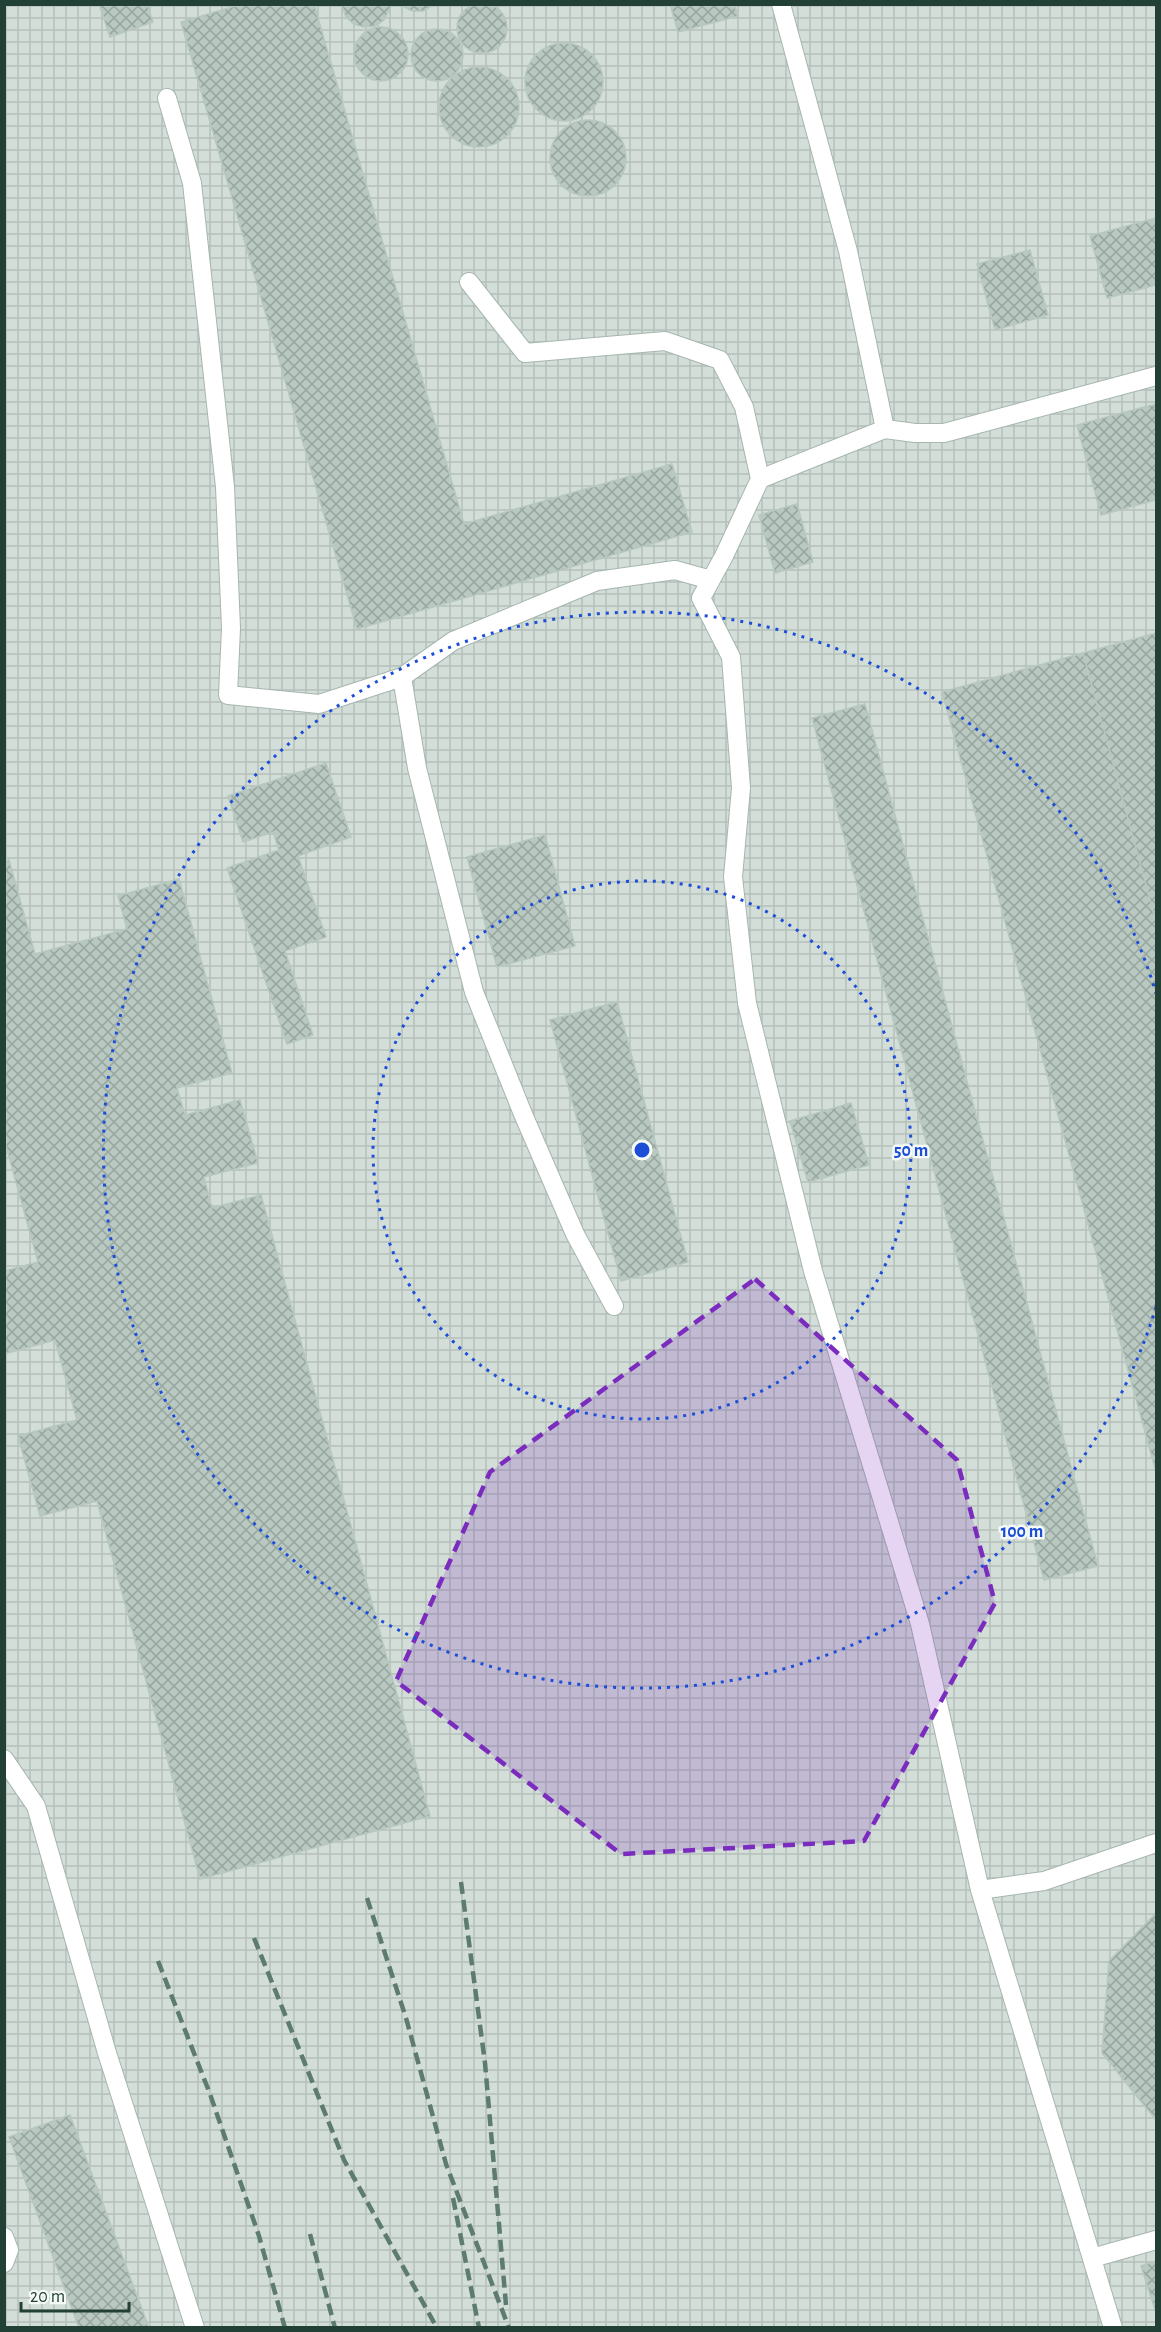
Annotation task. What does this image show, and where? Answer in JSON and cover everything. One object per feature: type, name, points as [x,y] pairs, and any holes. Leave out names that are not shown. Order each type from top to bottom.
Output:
[{"type":"lane","points":[[781,4],[848,251],[885,429]]},
{"type":"lane","points":[[166,98],[192,183],[224,475],[231,628],[228,695],[319,704],[402,677],[453,641],[597,581],[675,570],[711,580]]},
{"type":"lane","points":[[469,282],[525,353],[665,341],[720,360],[744,407],[760,479],[701,598],[731,657],[741,788],[733,877],[747,1003],[813,1271],[920,1624],[980,1890],[1113,2328]]},
{"type":"lane","points":[[760,479],[885,429],[915,433],[944,433],[1156,376]]},
{"type":"lane","points":[[402,677],[417,768],[474,992],[575,1234],[614,1306]]},
{"type":"lane","points":[[6,1765],[36,1806],[107,2053],[195,2328]]},
{"type":"lane","points":[[980,1890],[1044,1881],[1156,1843]]},
{"type":"lane","points":[[4,2237],[9,2250],[4,2263]]},
{"type":"lane","points":[[1092,2258],[1156,2240]]},
{"type":"highlighted area","points":[[755,1279],[957,1460],[995,1603],[864,1841],[621,1854],[396,1681],[490,1472]]},
{"type":"shaded area","points":[[5,5],[1156,5],[1156,2327],[5,2327]]},
{"type":"building","points":[[477,3],[487,3],[500,10],[507,23],[507,33],[500,46],[487,53],[477,53],[468,49],[461,42],[457,33],[457,23],[461,14],[468,7]]},
{"type":"building","points":[[99,4],[147,4],[153,22],[110,37]]},
{"type":"building","points":[[242,4],[314,4],[464,524],[672,464],[692,532],[357,629],[181,22]]},
{"type":"building","points":[[341,4],[392,4],[384,20],[375,26],[364,27],[354,24],[346,17]]},
{"type":"building","points":[[399,4],[435,4],[423,11],[412,11]]},
{"type":"building","points":[[670,4],[734,4],[738,16],[678,32]]},
{"type":"building","points":[[376,27],[386,27],[396,31],[404,39],[408,54],[404,69],[396,77],[386,81],[376,81],[366,77],[358,69],[354,59],[354,49],[358,39],[366,31]]},
{"type":"building","points":[[432,29],[442,29],[456,36],[463,55],[456,74],[442,81],[432,81],[422,77],[415,70],[411,60],[411,50],[415,40],[422,33]]},
{"type":"building","points":[[564,43],[579,46],[592,54],[600,67],[603,82],[600,97],[592,110],[579,118],[564,121],[549,118],[536,110],[528,97],[525,82],[528,67],[536,54],[549,46]]},
{"type":"building","points":[[479,67],[494,70],[507,79],[516,92],[519,107],[516,122],[507,135],[494,144],[479,147],[464,144],[451,135],[442,122],[439,107],[442,92],[451,79],[464,70]]},
{"type":"building","points":[[588,120],[603,123],[615,131],[623,143],[626,158],[623,173],[615,185],[603,193],[588,196],[573,193],[561,185],[553,173],[550,158],[553,143],[561,131],[573,123]]},
{"type":"building","points":[[1156,218],[1156,285],[1107,298],[1090,236]]},
{"type":"building","points":[[1030,250],[1048,315],[995,330],[977,264]]},
{"type":"building","points":[[1156,404],[1156,500],[1101,515],[1077,425]]},
{"type":"building","points":[[797,504],[813,562],[775,573],[759,515]]},
{"type":"building","points":[[1156,633],[1156,922],[1083,653]]},
{"type":"building","points":[[1083,653],[1156,922],[1156,1472],[942,692]]},
{"type":"building","points":[[865,704],[1098,1566],[1044,1580],[812,718]]},
{"type":"building","points":[[326,763],[351,837],[298,856],[326,937],[285,951],[313,1035],[287,1044],[227,868],[279,850],[273,832],[243,842],[228,796]]},
{"type":"building","points":[[545,835],[575,946],[497,967],[467,857]]},
{"type":"building","points":[[9,860],[35,954],[127,929],[118,896],[179,879],[232,1073],[177,1088],[185,1115],[240,1100],[258,1163],[204,1177],[212,1208],[261,1195],[430,1816],[200,1879],[97,1501],[40,1516],[18,1436],[77,1420],[55,1340],[4,1354],[4,1271],[38,1262],[4,1139],[4,861]]},
{"type":"building","points":[[617,1002],[688,1262],[621,1281],[550,1020]]},
{"type":"building","points":[[851,1103],[869,1165],[808,1182],[790,1121]]},
{"type":"building","points":[[1156,1913],[1156,2120],[1102,2053],[1109,1961]]},
{"type":"building","points":[[70,2115],[149,2328],[79,2328],[9,2137]]},
{"type":"building","points":[[1156,2261],[1156,2313],[1141,2266]]},
{"type":"railway","points":[[461,1882],[485,2063],[506,2305]]},
{"type":"railway","points":[[367,1898],[406,2018],[446,2164],[509,2328]]},
{"type":"railway","points":[[254,1938],[344,2160],[437,2328]]},
{"type":"railway","points":[[158,1961],[210,2094],[259,2236],[285,2328]]},
{"type":"railway","points":[[453,2198],[479,2328]]},
{"type":"railway","points":[[310,2234],[335,2328]]}]
